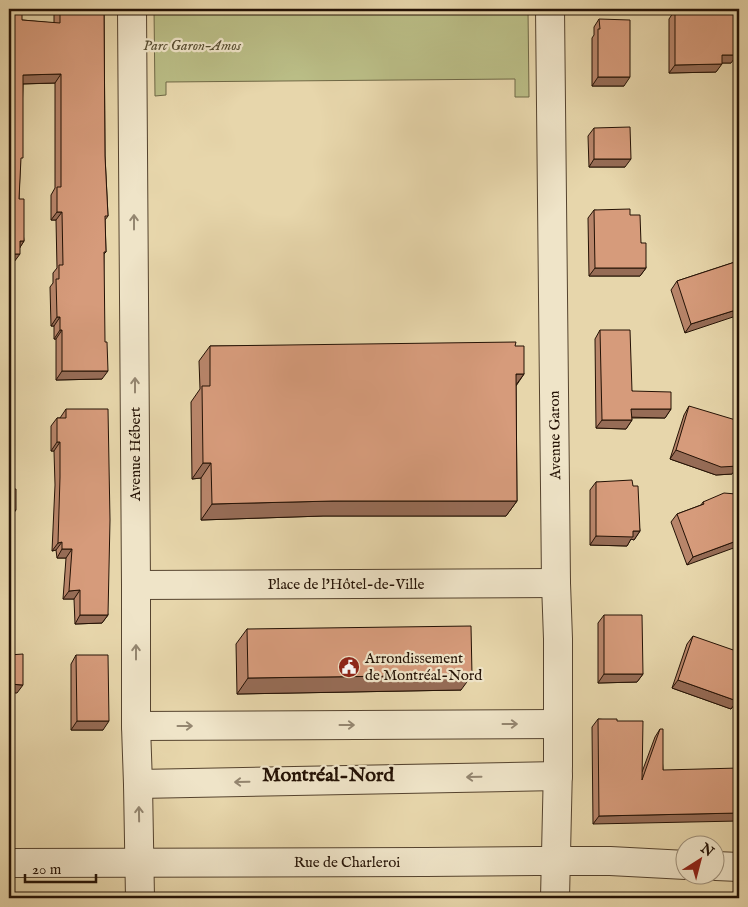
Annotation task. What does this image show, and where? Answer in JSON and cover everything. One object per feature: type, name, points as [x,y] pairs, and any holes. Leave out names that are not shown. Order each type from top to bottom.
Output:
[{"type":"street","name":"Avenue Hébert","points":[[132,9],[136,726],[140,898]]},
{"type":"street","name":"Avenue Garon","points":[[550,9],[558,639],[558,776],[555,898]]},
{"type":"street","name":"Place de l'Hôtel-de-Ville","points":[[136,585],[556,583]]},
{"type":"street","points":[[136,726],[557,724]]},
{"type":"street","points":[[138,784],[558,776]]},
{"type":"street","name":"Rue de Charleroi","points":[[9,863],[556,861],[676,865]]},
{"type":"street","points":[[726,866],[739,867]]},
{"type":"green space","name":"Parc Garon–Amos","points":[[154,9],[528,9],[529,97],[515,97],[515,79],[166,82],[166,95],[155,96]]},
{"type":"building","points":[[9,9],[22,9],[22,20],[60,23],[60,9],[104,9],[105,156],[108,216],[105,216],[106,252],[104,252],[105,342],[107,342],[108,371],[62,371],[62,330],[60,330],[60,317],[57,317],[56,279],[59,279],[59,265],[63,265],[62,212],[57,212],[57,187],[61,187],[61,74],[23,75],[23,158],[21,158],[19,199],[24,199],[24,241],[20,241],[20,254],[9,254]]},
{"type":"building","points":[[675,10],[737,10],[737,55],[722,55],[722,64],[675,65]]},
{"type":"building","points":[[599,19],[630,20],[630,77],[598,77]]},
{"type":"building","points":[[630,127],[631,159],[594,159],[594,128]]},
{"type":"building","points":[[630,209],[630,215],[640,215],[641,243],[646,243],[646,268],[595,268],[594,210]]},
{"type":"building","points":[[738,261],[739,309],[691,324],[677,281]]},
{"type":"building","points":[[600,330],[630,330],[632,391],[671,392],[671,409],[631,409],[632,420],[602,420]]},
{"type":"building","points":[[516,342],[515,346],[524,346],[524,374],[516,374],[517,501],[333,501],[212,504],[211,463],[203,463],[202,386],[210,386],[210,346]]},
{"type":"building","points":[[689,406],[739,421],[738,466],[721,467],[676,450]]},
{"type":"building","points":[[66,409],[108,409],[110,520],[108,615],[80,615],[80,590],[69,591],[72,549],[62,549],[62,542],[58,543],[60,442],[57,442],[57,418],[66,418]]},
{"type":"building","points":[[632,480],[633,486],[638,486],[640,531],[633,531],[633,537],[596,536],[596,482]]},
{"type":"building","points":[[9,489],[16,489],[16,510],[10,510],[10,521],[9,521]]},
{"type":"building","points":[[724,493],[736,494],[739,503],[739,540],[693,557],[677,514],[704,504],[703,502]]},
{"type":"building","points":[[604,615],[642,615],[643,674],[604,674]]},
{"type":"building","name":"Arrondissement de Montréal-Nord","points":[[471,626],[472,675],[248,678],[247,629]]},
{"type":"building","points":[[693,636],[739,652],[739,694],[737,701],[678,680]]},
{"type":"building","points":[[23,654],[23,685],[9,684],[9,655]]},
{"type":"building","points":[[76,655],[108,655],[109,721],[77,721]]},
{"type":"building","points":[[598,719],[643,721],[642,780],[660,729],[663,729],[663,770],[739,768],[739,813],[599,816]]},
{"type":"building","points":[[254,895],[254,898],[186,898],[186,897]]},
{"type":"place","name":"Arrondissement de Montréal-Nord","points":[[349,667]]},
{"type":"district","name":"Montréal-Nord","points":[[328,775]]}]
